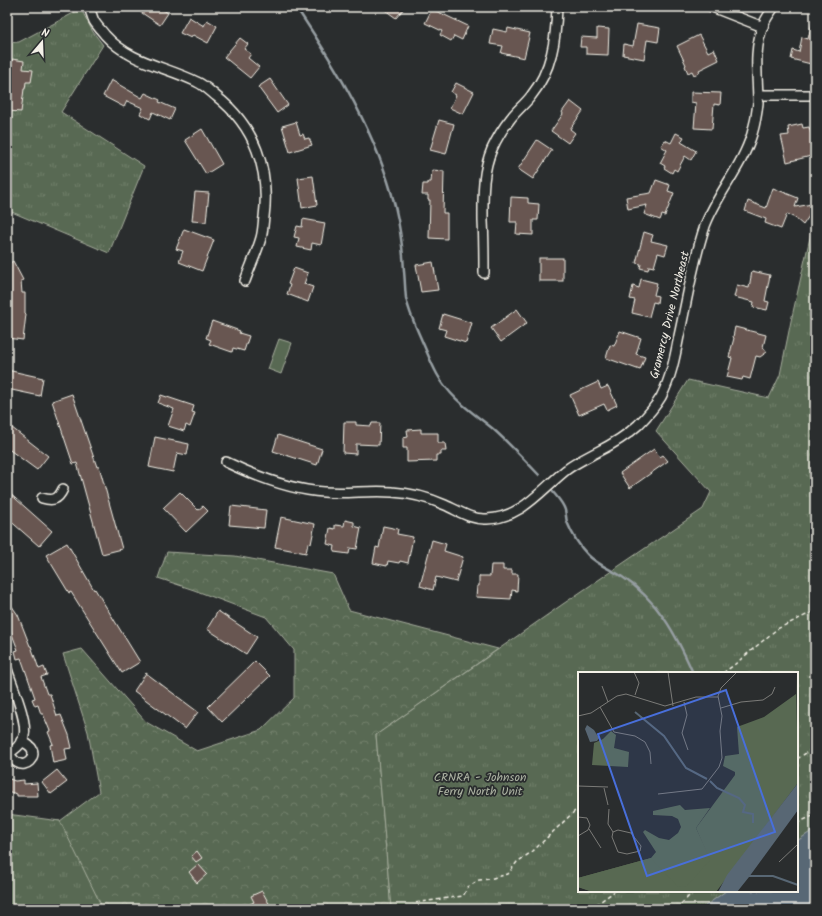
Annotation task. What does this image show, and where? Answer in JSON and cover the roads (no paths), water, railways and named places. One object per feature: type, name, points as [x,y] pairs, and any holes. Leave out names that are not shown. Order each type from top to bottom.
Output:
[{"type":"street","points":[[89,7],[94,22],[111,42],[120,49],[142,61],[198,82],[228,106],[246,128],[258,154],[265,181],[266,194],[261,238],[245,281]]},
{"type":"street","points":[[484,273],[483,185],[488,160],[503,129],[511,118],[531,97],[544,76],[552,56],[557,7]]},
{"type":"street","points":[[712,7],[763,27]]},
{"type":"street","name":"Gramercy Drive Northeast","points":[[226,462],[262,477],[302,490],[326,493],[392,492],[407,494],[444,504],[464,515],[486,519],[501,517],[516,512],[574,464],[608,446],[639,424],[660,398],[671,373],[696,258],[705,226],[720,196],[743,157],[753,132],[758,106],[757,53],[763,27],[766,19],[774,7]]},
{"type":"street","points":[[758,95],[815,95]]},
{"type":"street","points":[[42,498],[50,500],[54,499],[63,490]]},
{"type":"street","points":[[7,669],[22,713],[25,728],[22,741],[8,754],[18,764],[22,765],[28,763],[33,756],[32,750],[22,741]]},
{"type":"water","points":[[815,829],[815,909],[701,909],[725,892],[798,892],[798,840]]},
{"type":"waterway","points":[[296,7],[341,78],[367,127],[378,153],[395,206],[402,247],[407,304],[435,370],[442,383],[448,390],[469,410],[492,428],[539,475]]},
{"type":"waterway","points":[[553,492],[563,505],[567,522],[582,548],[596,562],[634,585],[656,607],[673,631],[693,672]]},
{"type":"park label","name":"CRNRA - Johnson Ferry North Unit","points":[[480,784]]}]
